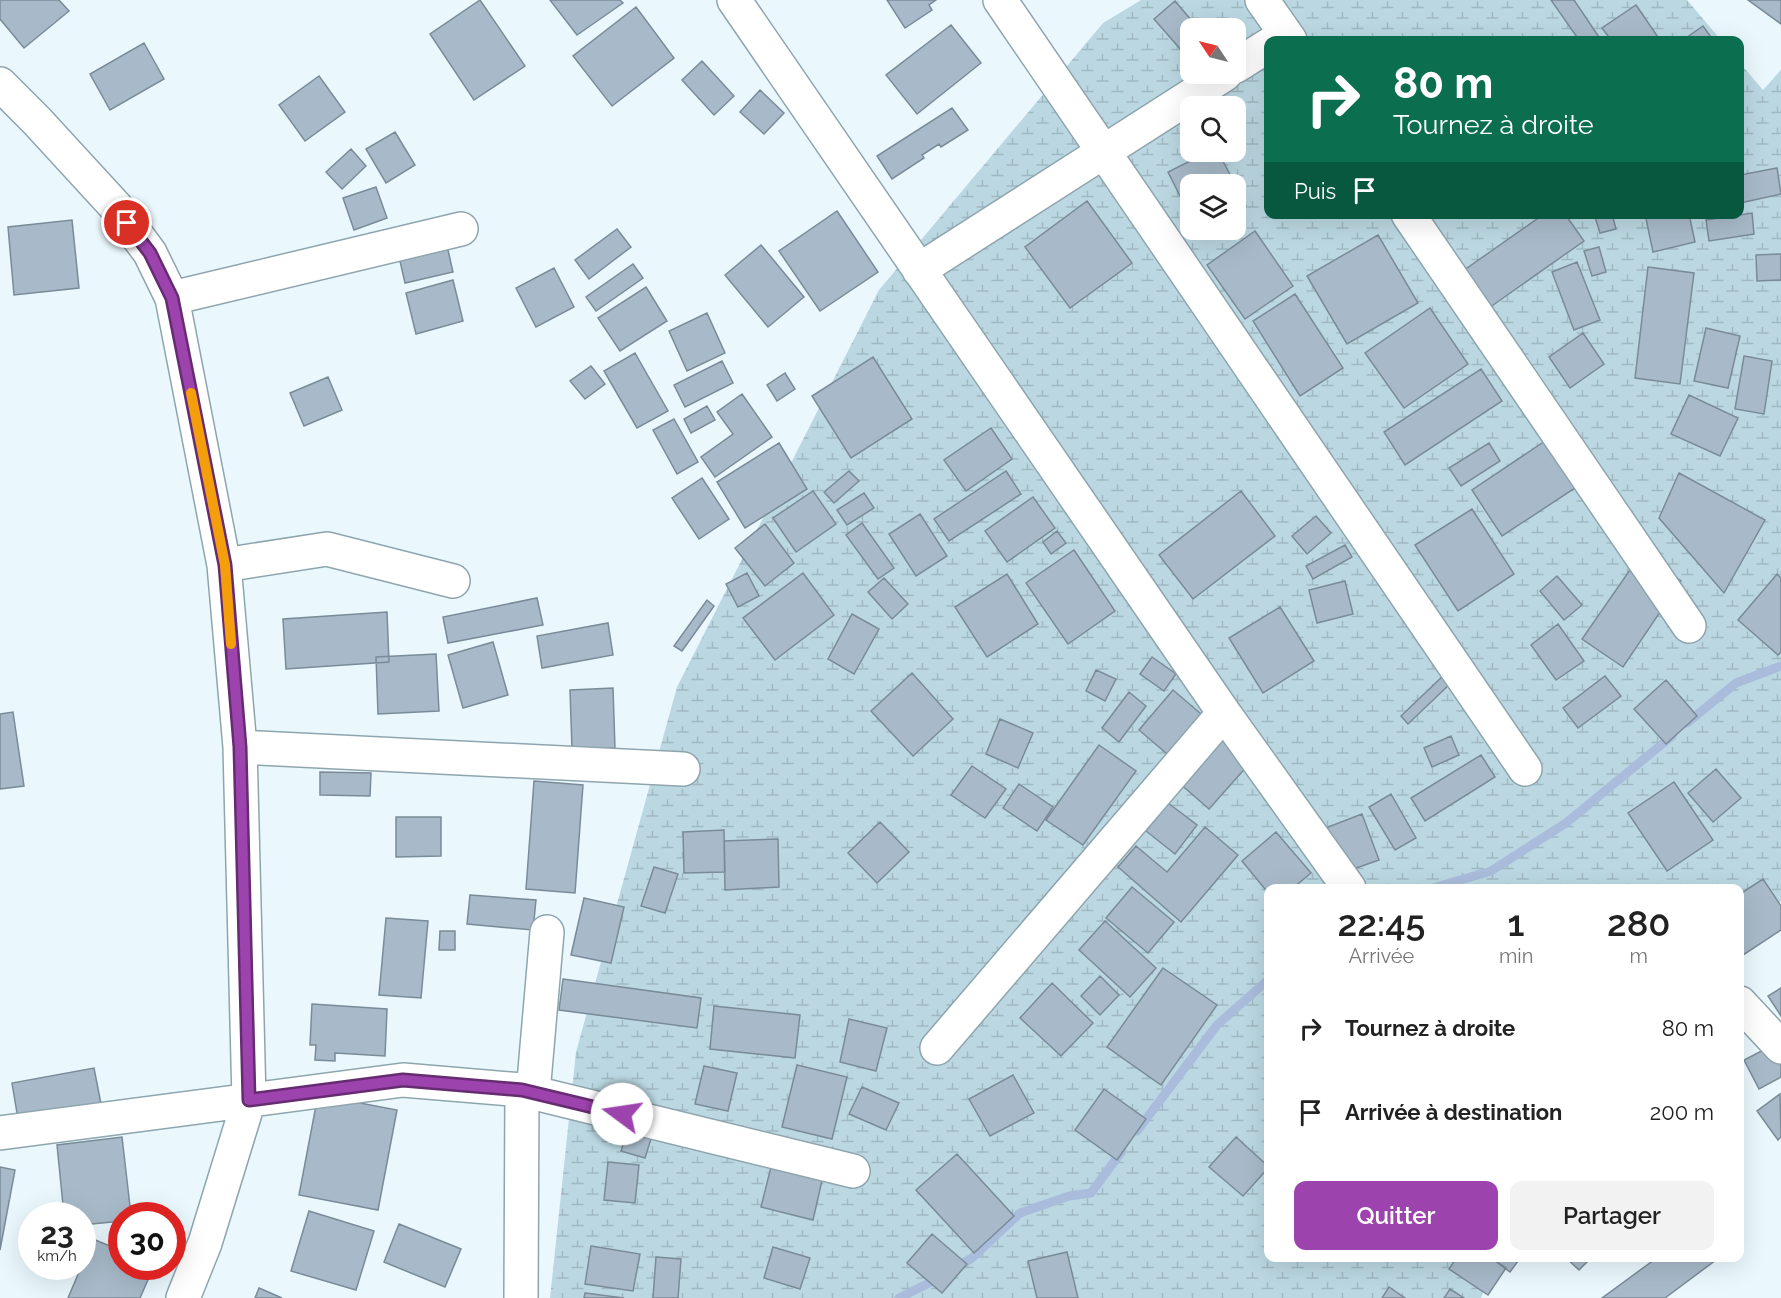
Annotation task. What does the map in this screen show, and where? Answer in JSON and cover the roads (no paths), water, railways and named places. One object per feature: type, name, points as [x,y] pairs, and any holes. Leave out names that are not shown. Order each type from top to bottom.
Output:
[{"type":"street","points":[[734,0],[1224,713],[1346,884]]},
{"type":"street","points":[[1000,0],[1525,769]]},
{"type":"street","points":[[1262,0],[1278,36]]},
{"type":"street","points":[[1246,60],[1264,49]]},
{"type":"street","points":[[0,84],[116,207],[150,253],[172,298],[225,565],[240,747],[249,1100],[205,1243],[183,1298]]},
{"type":"street","points":[[919,270],[1209,84]]},
{"type":"street","points":[[1411,219],[1689,626]]},
{"type":"street","points":[[172,298],[461,229]]},
{"type":"street","points":[[225,565],[327,549],[453,581]]},
{"type":"street","points":[[937,1047],[1224,713]]},
{"type":"street","points":[[240,747],[682,769]]},
{"type":"street","points":[[521,1298],[528,1091],[548,932]]},
{"type":"street","points":[[1744,1007],[1781,1047]]},
{"type":"street","points":[[0,1133],[403,1080],[528,1091],[853,1171]]},
{"type":"waterway","points":[[1687,723],[1736,683],[1781,666]]},
{"type":"waterway","points":[[1447,884],[1491,871],[1566,823],[1672,736]]},
{"type":"waterway","points":[[1137,1131],[1217,1025],[1264,983]]},
{"type":"waterway","points":[[955,1268],[972,1258],[1020,1213],[1069,1196],[1091,1193],[1122,1151]]},
{"type":"waterway","points":[[899,1298],[941,1277]]}]
